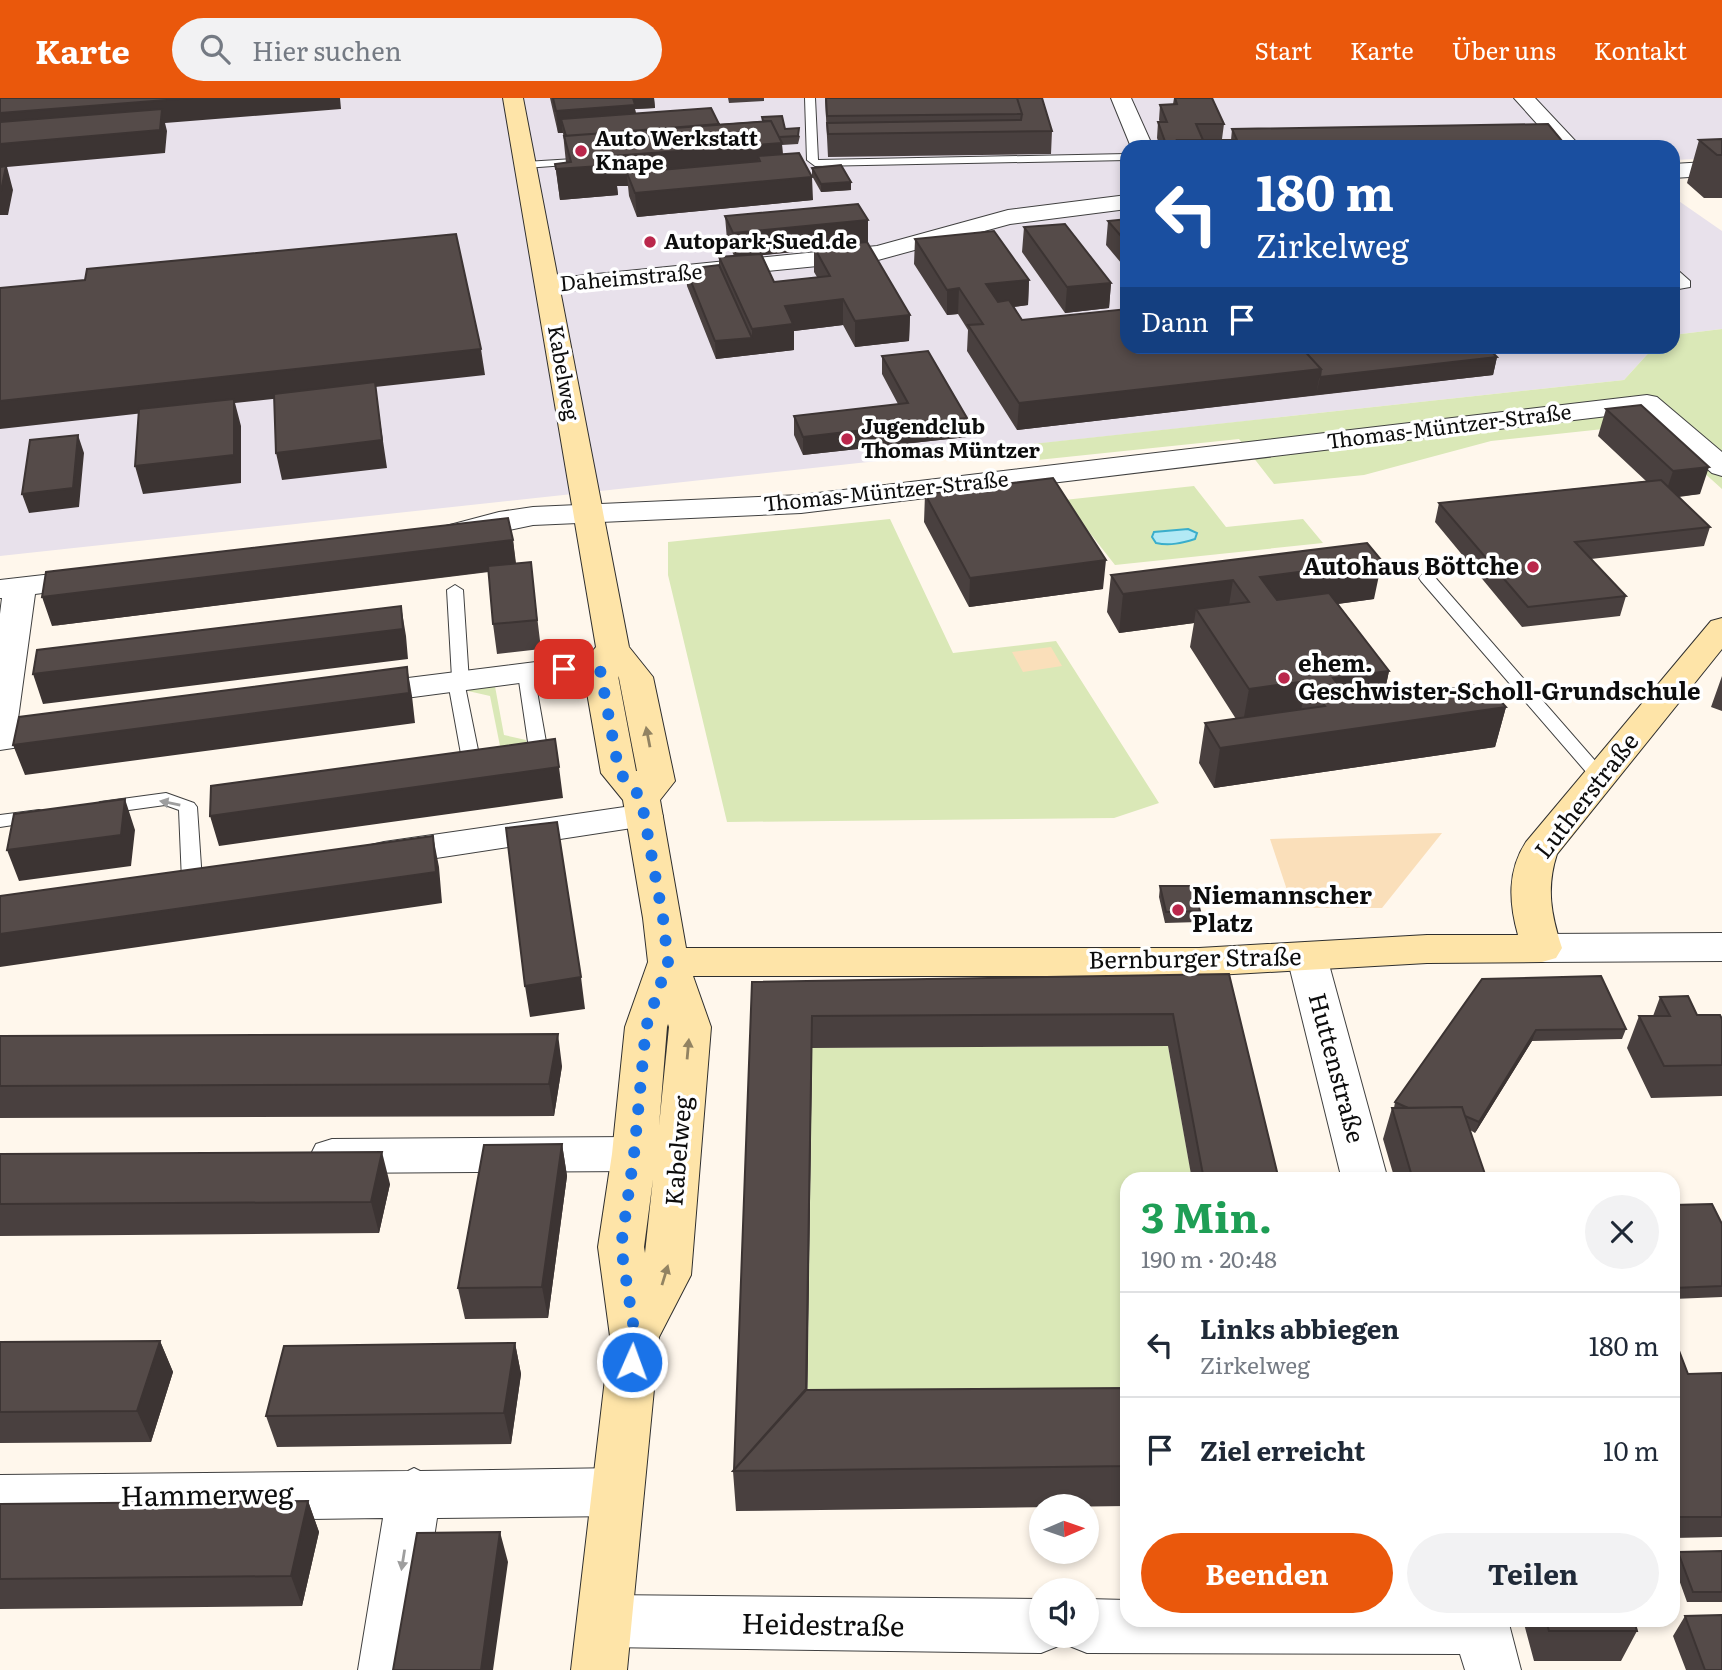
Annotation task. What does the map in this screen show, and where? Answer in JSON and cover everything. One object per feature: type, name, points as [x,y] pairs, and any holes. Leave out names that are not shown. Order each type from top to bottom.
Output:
[{"type":"main road","name":"Kabelweg","points":[[513,98],[589,513],[619,772],[643,807],[668,962],[690,1027],[667,1276],[635,1336]]},
{"type":"main road","name":"Lutherstraße","points":[[1542,948],[1531,915],[1528,888],[1539,851],[1722,628]]},
{"type":"main road","name":"Bernburger Straße","points":[[668,962],[1199,962],[1427,950],[1542,948]]},
{"type":"main road","name":"Kabelweg","points":[[602,1646],[635,1336],[621,1247],[634,1154],[646,1027],[668,962]]},
{"type":"street","points":[[1121,98],[1139,140]]},
{"type":"street","points":[[1524,98],[1563,140]]},
{"type":"street","points":[[1680,171],[1722,168]]},
{"type":"street","name":"Daheimstraße","points":[[547,286],[878,253],[1008,218],[1120,203]]},
{"type":"street","name":"Thomas-Müntzer-Straße","points":[[428,538],[515,518],[801,504],[1647,403],[1722,467]]},
{"type":"street","points":[[0,727],[10,588],[130,574]]},
{"type":"street","points":[[332,698],[526,674],[606,656]]},
{"type":"street","points":[[0,740],[97,727]]},
{"type":"street","points":[[349,859],[643,807]]},
{"type":"street","points":[[178,883],[231,875]]},
{"type":"street","name":"Bernburger Straße","points":[[1542,948],[1722,947]]},
{"type":"street","name":"Huttenstraße","points":[[1307,957],[1363,1172]]},
{"type":"street","points":[[289,1156],[634,1154]]},
{"type":"street","points":[[386,1670],[414,1492]]},
{"type":"street","name":"Hammerweg","points":[[0,1499],[414,1492],[618,1492]]},
{"type":"street","points":[[1099,1626],[1485,1639]]},
{"type":"street","name":"Heidestraße","points":[[602,1646],[1029,1627]]},
{"type":"lane","points":[[810,98],[812,160],[815,163],[1120,157]]},
{"type":"lane","points":[[525,165],[603,160]]},
{"type":"lane","points":[[1427,578],[1599,776]]},
{"type":"lane","points":[[454,590],[458,682],[472,765],[503,767],[530,760],[537,742],[526,674]]},
{"type":"lane","points":[[83,810],[166,799],[188,807],[178,883]]},
{"type":"lane","points":[[0,821],[55,814]]},
{"type":"shaded area","points":[[0,98],[1722,98],[1722,158],[1680,160],[1680,140],[1120,140],[1120,354],[1648,354],[1624,380],[0,556]]},
{"type":"shaded area","points":[[1680,202],[1722,231],[1722,329],[1680,334]]},
{"type":"green space","points":[[1722,329],[1722,489],[1650,424],[1491,441],[1364,475],[1274,484],[1239,439],[1028,461],[1014,446],[1624,380],[1648,354],[1680,354],[1680,334]]},
{"type":"green space","points":[[1194,486],[1226,527],[1303,519],[1323,543],[1115,565],[1064,500]]},
{"type":"green space","points":[[890,519],[953,653],[1056,641],[1159,803],[1114,818],[727,822],[668,575],[668,542]]},
{"type":"green space","points":[[494,681],[504,735],[526,740],[527,746],[502,756],[490,696],[468,691],[474,685]]},
{"type":"green space","points":[[1168,1046],[1191,1172],[1120,1172],[1120,1429],[807,1431],[812,1048]]},
{"type":"sand","points":[[1051,647],[1062,666],[1023,672],[1012,652]]},
{"type":"sand","points":[[1442,833],[1382,908],[1293,908],[1270,839]]},
{"type":"water","points":[[1188,529],[1197,533],[1195,539],[1166,544],[1156,543],[1152,537],[1154,532]]},
{"type":"building","points":[[0,98],[192,98],[0,113]]},
{"type":"building","points":[[553,98],[633,98],[635,105],[556,111]]},
{"type":"building","points":[[826,98],[1017,98],[1022,114],[827,116]]},
{"type":"building","points":[[1017,98],[1042,98],[1052,131],[828,134],[827,123],[1021,120]]},
{"type":"building","points":[[1175,98],[1212,98],[1224,124],[1196,124],[1203,140],[1164,140],[1158,122],[1167,122],[1160,105],[1177,104]]},
{"type":"building","points":[[711,108],[719,124],[566,136],[561,119]]},
{"type":"building","points":[[162,109],[160,130],[0,144],[0,122]]},
{"type":"building","points":[[782,116],[785,129],[799,128],[798,136],[779,137],[771,121],[763,121],[762,117]]},
{"type":"building","points":[[771,121],[782,143],[613,156],[615,165],[556,169],[555,164],[571,162],[564,136]]},
{"type":"building","points":[[1548,124],[1561,140],[1237,140],[1232,129]]},
{"type":"building","points":[[1722,139],[1722,155],[1717,155],[1699,140]]},
{"type":"building","points":[[799,153],[812,177],[635,193],[627,173],[760,161],[758,156]]},
{"type":"building","points":[[841,165],[851,182],[821,184],[812,168]]},
{"type":"building","points":[[6,166],[1,191],[0,191],[0,167]]},
{"type":"building","points":[[858,204],[868,220],[733,233],[725,216]]},
{"type":"building","points":[[1120,220],[1120,235],[1108,221]]},
{"type":"building","points":[[1065,224],[1111,283],[1067,287],[1024,227]]},
{"type":"building","points":[[994,231],[1029,280],[986,284],[998,302],[1009,300],[1022,320],[1120,310],[1120,354],[1307,354],[1321,369],[1019,403],[968,325],[983,324],[959,288],[947,290],[915,239]]},
{"type":"building","points":[[456,234],[481,349],[0,401],[0,288],[85,280],[87,269]]},
{"type":"building","points":[[867,242],[910,315],[855,321],[843,299],[785,306],[793,324],[752,329],[719,257],[761,254],[774,282],[830,276],[814,247]]},
{"type":"building","points":[[719,265],[752,338],[715,341],[686,269]]},
{"type":"building","points":[[928,351],[967,418],[803,437],[794,416],[908,403],[882,356]]},
{"type":"building","points":[[1307,354],[1494,354],[1497,357],[1320,377],[1321,369]]},
{"type":"building","points":[[375,382],[382,440],[276,453],[274,394]]},
{"type":"building","points":[[234,399],[234,455],[135,466],[139,409]]},
{"type":"building","points":[[1641,405],[1709,467],[1673,471],[1606,409]]},
{"type":"building","points":[[78,435],[73,488],[22,494],[30,440]]},
{"type":"building","points":[[1053,478],[1106,560],[970,578],[925,494]]},
{"type":"building","points":[[1661,480],[1710,527],[1575,542],[1626,596],[1528,607],[1439,503]]},
{"type":"building","points":[[508,518],[513,540],[42,597],[46,572]]},
{"type":"building","points":[[1367,543],[1382,561],[1260,577],[1277,600],[1329,593],[1389,671],[1333,678],[1351,702],[1486,684],[1506,707],[1220,748],[1205,723],[1325,706],[1307,681],[1249,689],[1196,609],[1249,602],[1233,580],[1123,594],[1111,575]]},
{"type":"building","points":[[531,562],[537,620],[493,624],[488,566]]},
{"type":"building","points":[[401,606],[403,629],[33,674],[37,650]]},
{"type":"building","points":[[407,667],[409,693],[13,745],[19,717]]},
{"type":"building","points":[[555,739],[559,767],[210,816],[211,786]]},
{"type":"building","points":[[125,799],[121,835],[7,850],[14,814]]},
{"type":"building","points":[[557,822],[581,977],[525,986],[506,828]]},
{"type":"building","points":[[433,836],[436,872],[0,934],[0,896]]},
{"type":"building","points":[[1160,886],[1194,886],[1200,911],[1166,912]]},
{"type":"building","points":[[1229,974],[1277,1172],[1203,1172],[1173,1014],[812,1016],[806,1390],[734,1470],[752,982]]},
{"type":"building","points":[[1601,976],[1626,1029],[1536,1030],[1479,1122],[1465,1116],[1462,1107],[1408,1108],[1395,1102],[1482,979]]},
{"type":"building","points":[[1688,996],[1697,1015],[1720,1015],[1722,1019],[1722,1065],[1664,1066],[1639,1016],[1670,1016],[1660,997]]},
{"type":"building","points":[[558,1034],[549,1084],[0,1086],[0,1036]]},
{"type":"building","points":[[1462,1107],[1484,1172],[1411,1172],[1392,1108]]},
{"type":"building","points":[[562,1144],[542,1287],[458,1288],[484,1145]]},
{"type":"building","points":[[382,1152],[371,1202],[0,1204],[0,1154]]},
{"type":"building","points":[[1712,1204],[1722,1224],[1722,1286],[1680,1288],[1680,1205]]},
{"type":"building","points":[[160,1341],[137,1411],[0,1412],[0,1342]]},
{"type":"building","points":[[515,1343],[504,1413],[266,1416],[284,1346]]},
{"type":"building","points":[[1680,1353],[1688,1374],[1722,1373],[1722,1517],[1680,1517]]},
{"type":"building","points":[[1120,1388],[1120,1466],[733,1471],[805,1390]]},
{"type":"building","points":[[308,1501],[291,1576],[0,1579],[0,1504]]},
{"type":"building","points":[[500,1532],[481,1670],[393,1670],[417,1533]]},
{"type":"building","points":[[1722,1551],[1722,1592],[1693,1592],[1680,1552]]},
{"type":"building","points":[[1722,1615],[1722,1670],[1705,1670],[1685,1616]]},
{"type":"building","points":[[1548,1627],[1636,1627],[1637,1631],[1549,1631]]},
{"type":"place","name":"Auto Werkstatt Knape","points":[[581,151]]},
{"type":"place","name":"Autopark-Sued.de","points":[[650,242]]},
{"type":"place","name":"Jugendclub Thomas Müntzer","points":[[847,439]]},
{"type":"place","name":"Autohaus Böttche","points":[[1533,567]]},
{"type":"place","name":"ehem. Geschwister-Scholl-Grundschule","points":[[1284,678]]},
{"type":"place","name":"Niemannscher Platz","points":[[1178,910]]},
{"type":"route","points":[[564,669],[599,664],[619,772],[641,798],[657,879],[668,962],[646,1027],[634,1154],[621,1247],[635,1336],[632,1362]]}]
